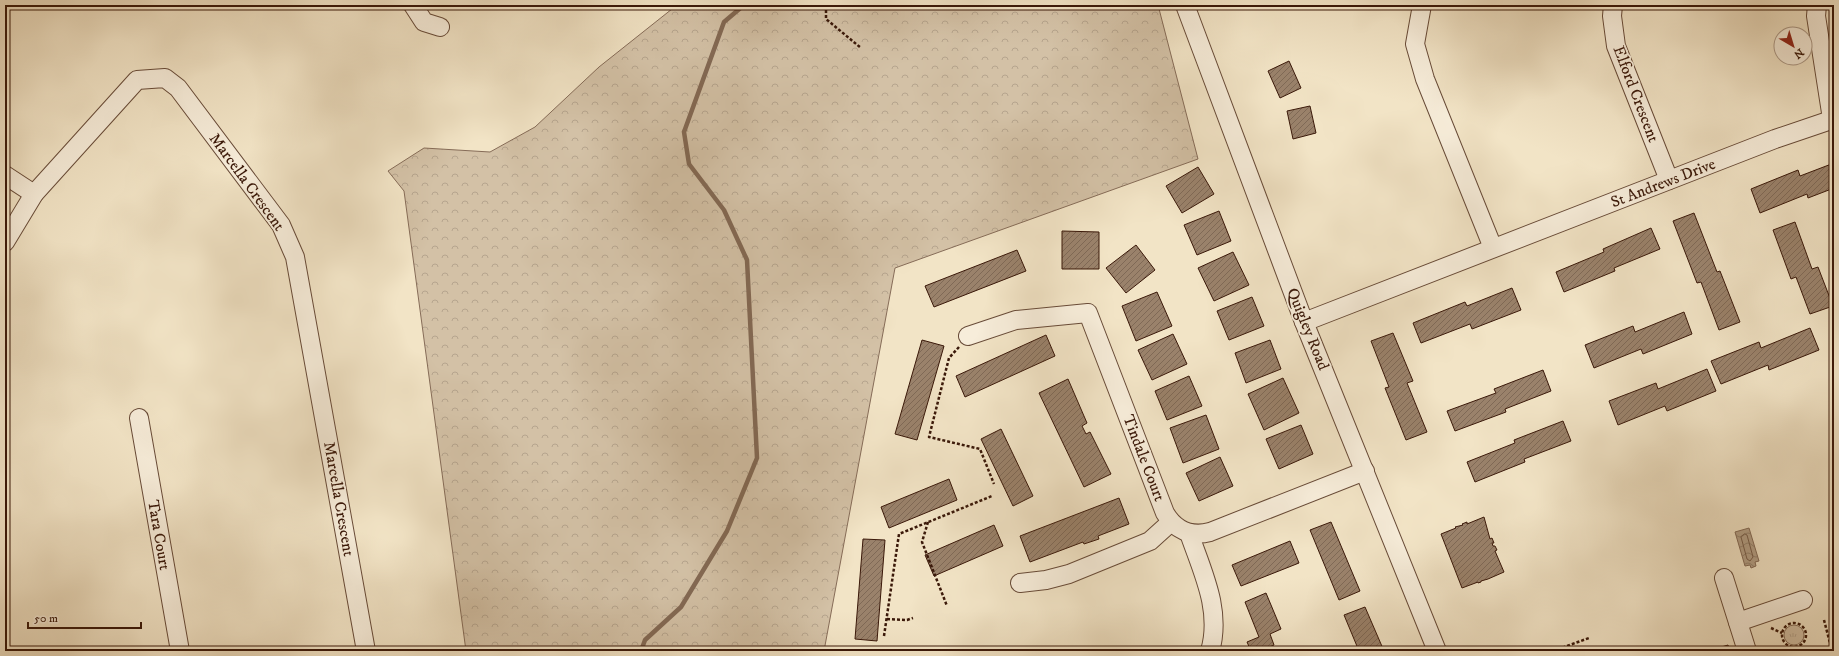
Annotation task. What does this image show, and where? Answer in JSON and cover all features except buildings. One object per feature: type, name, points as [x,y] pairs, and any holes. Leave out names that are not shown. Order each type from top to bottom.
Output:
[{"type":"street","points":[[413,5],[424,22],[440,27]]},
{"type":"street","name":"Quigley Road","points":[[1185,5],[1304,322],[1437,651]]},
{"type":"street","points":[[1422,5],[1415,44],[1425,79],[1493,248]]},
{"type":"street","name":"Elford Crescent","points":[[1613,5],[1612,16],[1616,46],[1669,180]]},
{"type":"street","points":[[1817,5],[1816,16],[1833,119]]},
{"type":"street","name":"Marcella Crescent","points":[[5,242],[34,194],[137,80],[164,78],[178,88],[281,225],[295,257],[366,651]]},
{"type":"street","name":"St Andrews Drive","points":[[1304,322],[1775,139],[1833,119]]},
{"type":"street","points":[[5,175],[34,194]]},
{"type":"street","name":"Tindale Court","points":[[968,336],[1016,320],[1088,313],[1165,513],[1171,522],[1179,529],[1189,533]]},
{"type":"street","name":"Tara Court","points":[[139,418],[180,651]]},
{"type":"street","points":[[1210,651],[1215,628],[1212,601],[1189,533],[1200,534],[1210,532],[1365,471]]},
{"type":"street","points":[[1020,583],[1046,580],[1069,574],[1150,541],[1171,522]]},
{"type":"street","points":[[1724,578],[1747,651]]},
{"type":"street","points":[[1738,622],[1804,600]]},
{"type":"path","points":[[826,5],[826,19],[861,48]]},
{"type":"path","points":[[968,336],[949,358],[929,436],[980,449],[994,484]]},
{"type":"path","points":[[884,636],[899,534],[992,496]]},
{"type":"path","points":[[928,522],[922,542],[947,606]]},
{"type":"path","points":[[886,619],[907,620],[913,618]]},
{"type":"path","points":[[1824,620],[1832,651]]},
{"type":"path","points":[[1792,622],[1803,627],[1806,632],[1803,643],[1797,646],[1786,644],[1782,633],[1786,626],[1792,622]]},
{"type":"path","points":[[1553,651],[1589,638]]},
{"type":"path","points":[[1797,646],[1798,651]]},
{"type":"green space","points":[[677,5],[1158,5],[1198,159],[895,268],[824,651],[466,651],[404,191],[388,171],[424,148],[490,152],[535,127],[599,67]]},
{"type":"green space","points":[[1794,625],[1801,628],[1804,635],[1801,642],[1794,645],[1787,642],[1784,635],[1787,628]]},
{"type":"water","points":[[1749,528],[1759,561],[1755,562],[1756,566],[1751,568],[1750,565],[1745,566],[1735,532]]},
{"type":"waterway","points":[[641,651],[645,640],[681,607],[727,531],[757,458],[747,260],[724,210],[689,164],[684,132],[724,22],[744,5]]}]
